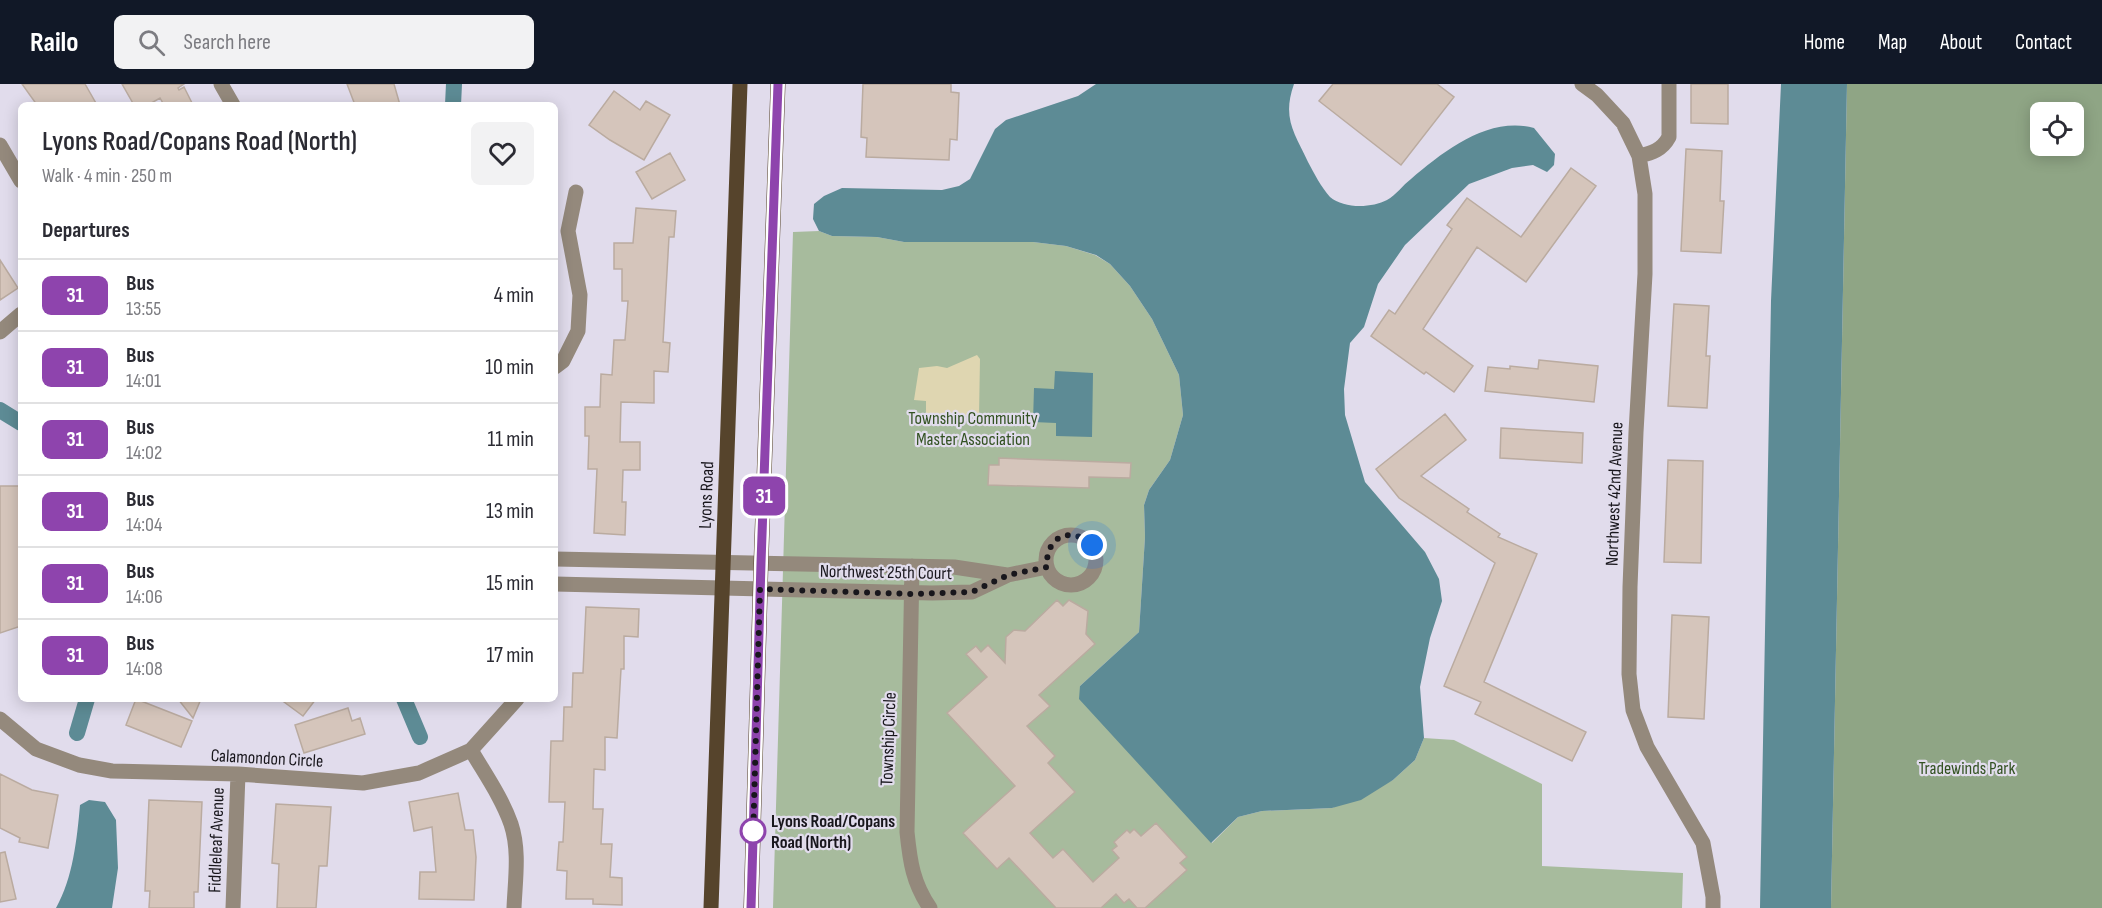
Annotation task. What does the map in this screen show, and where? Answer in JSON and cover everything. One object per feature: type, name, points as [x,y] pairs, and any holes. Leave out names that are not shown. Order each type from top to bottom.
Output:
[{"type":"main road","name":"Lyons Road","points":[[711,908],[740,84]]},
{"type":"main road","points":[[751,908],[778,84]]},
{"type":"street","points":[[221,84],[231,102]]},
{"type":"street","name":"Northwest 42nd Avenue","points":[[1582,84],[1597,95],[1623,123],[1639,156],[1645,194],[1645,274],[1636,432],[1629,674],[1632,710],[1647,747],[1703,843],[1713,908]]},
{"type":"street","points":[[1639,156],[1654,152],[1665,145],[1669,137],[1669,84]]},
{"type":"street","points":[[0,145],[18,176]]},
{"type":"street","points":[[558,365],[563,361],[578,331],[580,295],[568,231],[576,192]]},
{"type":"street","points":[[0,332],[18,317]]},
{"type":"street","name":"Northwest 25th Court","points":[[558,559],[954,567],[1008,575]]},
{"type":"street","name":"Township Circle","points":[[912,566],[907,832],[911,867],[920,893],[930,908]]},
{"type":"street","name":"Northwest 25th Court","points":[[558,584],[912,594],[972,592],[1008,575],[1047,567]]},
{"type":"street","name":"Calamondon Circle","points":[[0,719],[36,749],[79,765],[112,771],[238,774],[363,783],[419,773],[471,750],[514,702]]},
{"type":"street","points":[[471,750],[511,825],[516,855],[514,908]]},
{"type":"street","name":"Fiddleleaf Avenue","points":[[233,908],[238,774]]},
{"type":"green space","name":"Tradewinds Park","points":[[1847,84],[2102,84],[2102,908],[1831,908]]},
{"type":"green space","name":"Township Community Master Association","points":[[819,231],[832,236],[877,237],[904,242],[1033,242],[1066,246],[1095,255],[1110,264],[1130,286],[1152,319],[1179,375],[1183,415],[1170,460],[1149,490],[1144,505],[1145,537],[1139,632],[1080,686],[1212,843],[1238,817],[1262,811],[1332,808],[1393,780],[1415,760],[1424,738],[1454,740],[1542,784],[1542,866],[1683,873],[1682,908],[773,908],[793,232]]},
{"type":"sand","points":[[977,355],[980,359],[979,417],[926,414],[926,401],[914,400],[919,368],[937,366],[947,368]]},
{"type":"water","points":[[1096,84],[1294,84],[1289,116],[1298,142],[1327,193],[1343,204],[1366,206],[1381,203],[1452,147],[1484,131],[1500,127],[1534,128],[1555,154],[1554,165],[1547,172],[1533,165],[1512,168],[1469,184],[1405,245],[1378,284],[1364,327],[1350,343],[1344,389],[1345,415],[1365,482],[1425,552],[1439,579],[1442,601],[1430,638],[1420,687],[1424,738],[1415,760],[1393,780],[1361,800],[1332,808],[1262,811],[1238,817],[1211,843],[1079,699],[1080,686],[1139,632],[1145,537],[1144,505],[1149,490],[1170,460],[1183,415],[1179,375],[1152,319],[1130,286],[1110,264],[1096,255],[1066,246],[1033,242],[904,242],[877,237],[832,236],[819,231],[813,219],[814,204],[824,196],[842,188],[942,190],[959,186],[970,179],[995,129],[1006,120],[1078,96]]},
{"type":"water","points":[[1781,84],[1847,84],[1831,908],[1760,908],[1771,301]]},
{"type":"water","points":[[1055,371],[1093,373],[1092,437],[1056,436],[1056,423],[1033,422],[1034,388],[1054,389]]},
{"type":"water","points":[[89,800],[105,802],[116,820],[118,868],[112,908],[56,908],[70,871],[76,845],[80,805]]},
{"type":"building","points":[[22,84],[85,84],[95,102],[35,102]]},
{"type":"building","points":[[122,84],[184,84],[178,88],[179,90],[184,87],[192,102],[162,102],[160,98],[153,102],[132,102]]},
{"type":"building","points":[[347,84],[394,84],[399,102],[354,102]]},
{"type":"building","points":[[863,84],[951,84],[951,92],[959,93],[957,140],[950,139],[949,160],[866,157],[867,138],[861,137]]},
{"type":"building","points":[[1333,84],[1437,84],[1454,97],[1401,165],[1319,101]]},
{"type":"building","points":[[1691,84],[1728,84],[1728,124],[1691,123]]},
{"type":"building","points":[[614,91],[640,110],[646,101],[670,115],[644,160],[589,125]]},
{"type":"building","points":[[1686,149],[1722,151],[1720,201],[1724,201],[1721,253],[1681,251]]},
{"type":"building","points":[[670,153],[685,180],[652,199],[636,172]]},
{"type":"building","points":[[1571,168],[1596,186],[1526,282],[1477,247],[1423,329],[1473,366],[1454,392],[1426,372],[1424,374],[1371,336],[1389,310],[1395,314],[1452,229],[1447,225],[1467,198],[1521,237]]},
{"type":"building","points":[[636,208],[676,211],[674,237],[669,237],[663,342],[670,343],[668,372],[654,371],[654,403],[621,402],[620,442],[640,442],[640,470],[623,470],[622,502],[626,502],[625,535],[594,533],[597,469],[588,469],[589,436],[585,436],[585,407],[600,407],[601,374],[612,375],[614,340],[625,340],[628,301],[622,301],[622,269],[614,269],[614,243],[633,243]]},
{"type":"building","points":[[0,260],[18,288],[0,300]]},
{"type":"building","points":[[1674,304],[1709,306],[1706,356],[1710,356],[1707,408],[1668,406]]},
{"type":"building","points":[[1539,360],[1598,366],[1594,402],[1485,391],[1488,367],[1510,369],[1510,366],[1538,369]]},
{"type":"building","points":[[1445,414],[1466,440],[1421,476],[1469,509],[1467,512],[1500,534],[1498,537],[1537,554],[1484,682],[1586,732],[1572,761],[1475,714],[1481,702],[1444,686],[1495,563],[1399,498],[1376,469]]},
{"type":"building","points":[[1501,428],[1583,433],[1582,463],[1500,458]]},
{"type":"building","points":[[999,458],[1131,463],[1130,478],[1089,477],[1089,488],[988,485],[989,465],[999,465]]},
{"type":"building","points":[[1668,460],[1703,461],[1701,563],[1664,562]]},
{"type":"building","points":[[0,486],[18,486],[18,627],[0,633]]},
{"type":"building","points":[[1057,600],[1063,606],[1069,600],[1088,611],[1086,634],[1095,644],[1039,695],[1050,706],[1027,726],[1055,756],[1048,763],[1075,792],[1030,833],[1053,858],[1063,849],[1093,882],[1119,858],[1112,850],[1117,846],[1114,842],[1127,830],[1130,833],[1134,829],[1141,836],[1156,823],[1187,857],[1180,863],[1187,870],[1145,908],[1137,908],[1129,899],[1124,903],[1116,894],[1101,908],[1056,908],[1009,858],[997,869],[963,833],[1015,786],[947,713],[987,677],[966,654],[976,646],[981,652],[988,645],[1005,663],[1006,637],[1014,630],[1025,631]]},
{"type":"building","points":[[586,607],[639,609],[638,637],[624,636],[624,669],[621,669],[617,738],[605,737],[605,770],[594,769],[593,809],[603,809],[601,844],[612,844],[610,877],[622,878],[622,905],[593,904],[593,899],[566,899],[567,871],[557,870],[559,842],[563,842],[565,802],[549,802],[551,741],[563,741],[564,707],[572,707],[573,673],[583,673]]},
{"type":"building","points":[[1672,615],[1709,617],[1704,719],[1668,717]]},
{"type":"building","points":[[135,702],[144,702],[192,721],[181,747],[126,725]]},
{"type":"building","points":[[180,702],[200,702],[193,718]]},
{"type":"building","points":[[284,702],[314,702],[303,716]]},
{"type":"building","points":[[348,708],[352,721],[360,718],[365,734],[304,753],[295,725]]},
{"type":"building","points":[[0,774],[32,790],[58,795],[48,848],[19,842],[20,838],[0,828]]},
{"type":"building","points":[[458,793],[465,830],[473,830],[476,857],[474,900],[419,899],[420,872],[436,872],[432,827],[414,831],[409,802]]},
{"type":"building","points":[[149,800],[202,802],[198,892],[194,892],[194,908],[149,908],[150,891],[145,891]]},
{"type":"building","points":[[276,804],[331,807],[327,866],[319,866],[316,908],[277,908],[279,864],[272,863]]},
{"type":"building","points":[[5,852],[16,899],[0,902],[0,853]]},
{"type":"waterway","points":[[453,102],[454,84]]},
{"type":"waterway","points":[[0,410],[18,421]]},
{"type":"waterway","points":[[77,733],[86,702]]},
{"type":"waterway","points":[[405,702],[420,737]]},
{"type":"bus line","name":"31","points":[[751,908],[778,84]]},
{"type":"place","name":"Lyons Road/Copans Road (North)","points":[[753,831]]},
{"type":"route","points":[[753,831],[753,840],[760,589],[912,594],[972,592],[1008,575],[1047,567],[1046,557],[1049,547],[1056,540],[1065,536],[1075,535],[1085,538],[1092,545]]}]
